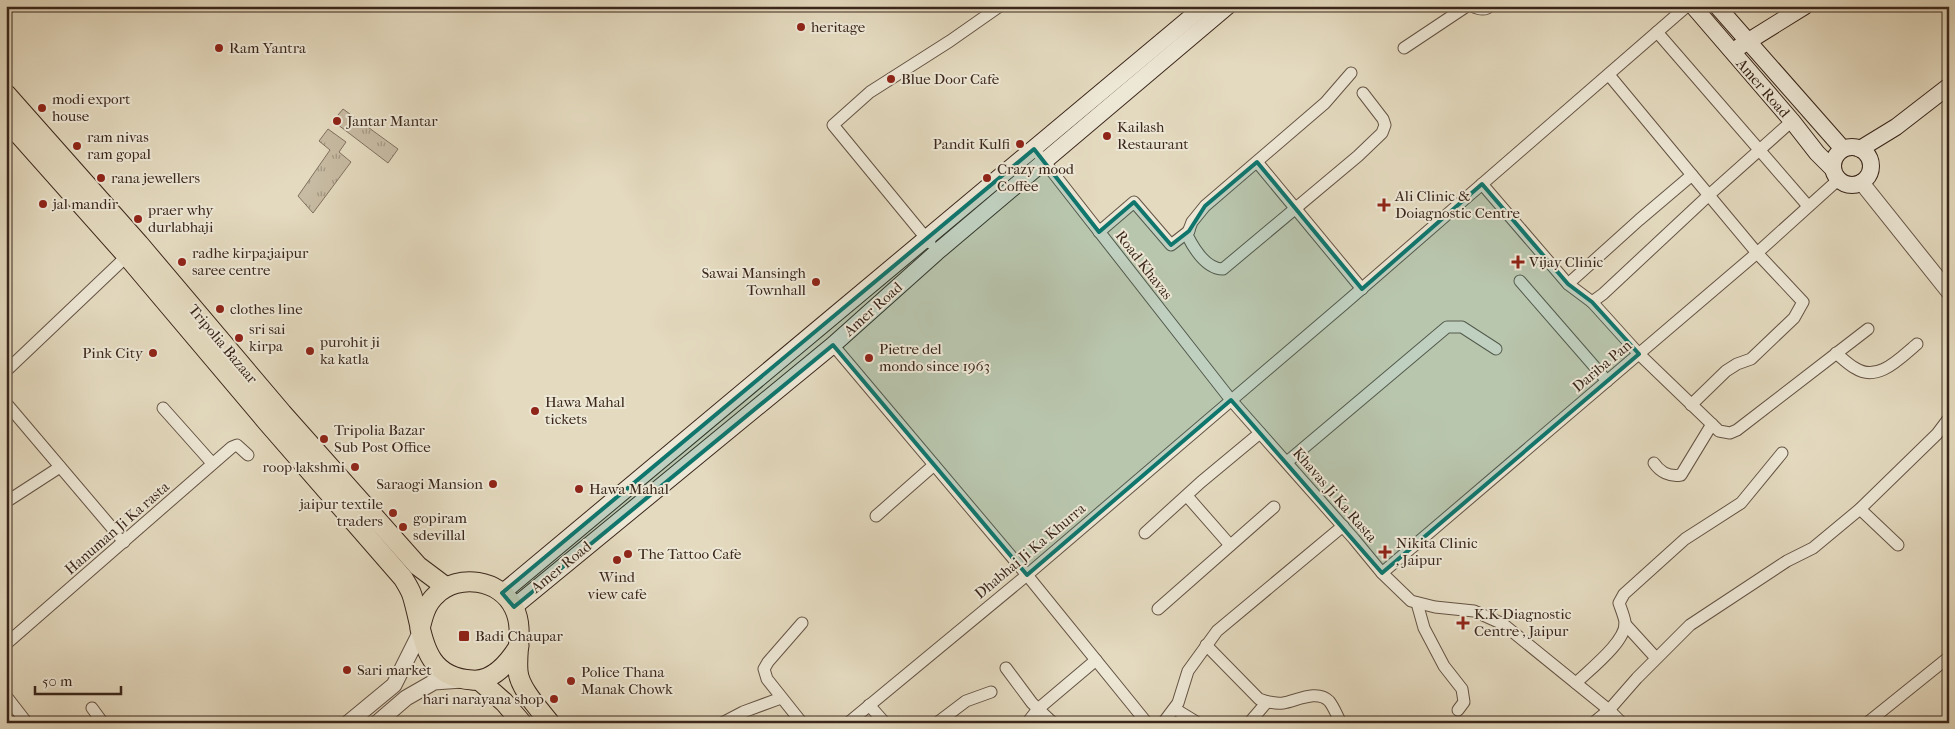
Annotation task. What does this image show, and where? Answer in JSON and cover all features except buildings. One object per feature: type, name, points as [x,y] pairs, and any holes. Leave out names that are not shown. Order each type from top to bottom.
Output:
[{"type":"main road","name":"Amer Road","points":[[508,600],[790,354],[1204,6]]},
{"type":"main road","name":"Amer Road","points":[[508,600],[833,345],[937,252],[1228,6]]},
{"type":"main road","name":"Amer Road","points":[[1693,6],[1836,174]]},
{"type":"main road","name":"Amer Road","points":[[1717,6],[1843,149]]},
{"type":"main road","points":[[1732,52],[1748,40],[1805,6]]},
{"type":"main road","points":[[1865,154],[1949,86]]},
{"type":"main road","name":"Tripolia Bazaar","points":[[6,94],[133,250],[268,423],[403,578],[411,593],[420,630]]},
{"type":"main road","name":"Tripolia Bazaar","points":[[6,120],[133,250],[418,566],[446,587]]},
{"type":"main road","points":[[1854,147],[1865,154],[1869,174],[1861,182],[1850,184],[1836,174],[1835,158],[1843,149],[1854,147]]},
{"type":"main road","points":[[522,723],[504,702],[473,680],[454,677],[441,670],[430,659],[423,645],[420,630],[428,605],[436,594],[446,587],[460,582],[474,581],[488,584],[508,600],[518,618],[518,673],[527,692],[550,723]]},
{"type":"main road","points":[[473,680],[503,667],[519,646]]},
{"type":"street","points":[[937,252],[833,125],[870,92],[950,41],[1000,6]]},
{"type":"street","points":[[1404,48],[1467,6]]},
{"type":"street","points":[[1472,6],[1478,10],[1487,9],[1490,6]]},
{"type":"street","name":"Dhabhai Ji Ka Khurra","points":[[848,723],[1027,575],[1362,289],[1687,6]]},
{"type":"street","points":[[1657,32],[1808,206]]},
{"type":"street","points":[[1351,73],[1325,103],[1205,206],[1192,222],[1187,235],[1192,246],[1210,267],[1223,269],[1358,156],[1382,132],[1385,125],[1383,119],[1363,93]]},
{"type":"street","points":[[1609,75],[1692,176],[1803,302],[1794,318],[1751,359],[1737,364],[1726,371],[1691,405]]},
{"type":"street","points":[[1592,302],[1604,294],[1709,195],[1792,122]]},
{"type":"street","name":"Road Khavas","points":[[1034,148],[1231,400]]},
{"type":"street","points":[[1257,162],[1362,289]]},
{"type":"street","name":"Dariba Pan","points":[[1382,573],[1757,252],[1808,206],[1836,174]]},
{"type":"street","points":[[1568,284],[1639,220],[1692,176]]},
{"type":"street","points":[[1861,182],[1949,292]]},
{"type":"street","points":[[1482,184],[1568,284],[1592,302],[1639,354],[1720,431],[1730,433],[1737,430],[1868,329]]},
{"type":"street","points":[[1099,232],[1134,202],[1171,245],[1189,231]]},
{"type":"street","points":[[6,371],[133,250]]},
{"type":"street","points":[[1520,282],[1607,381]]},
{"type":"street","points":[[1287,462],[1447,327],[1462,327],[1496,349]]},
{"type":"street","points":[[1836,353],[1856,370],[1871,373],[1884,370],[1917,344]]},
{"type":"street","points":[[833,345],[1027,575],[1147,723]]},
{"type":"street","name":"Khavas Ji Ka Rasta","points":[[1231,400],[1382,573],[1412,601],[1435,607],[1474,611],[1504,624],[1609,710],[1622,723]]},
{"type":"street","points":[[6,403],[124,542]]},
{"type":"street","points":[[163,408],[212,464]]},
{"type":"street","points":[[1593,723],[1609,710],[1656,658],[1690,625],[1787,561],[1813,548],[1860,509],[1937,434],[1949,418]]},
{"type":"street","points":[[1654,463],[1660,471],[1667,474],[1681,475],[1712,424]]},
{"type":"street","points":[[1145,533],[1260,433]]},
{"type":"street","name":"Hanuman Ji Ka rasta","points":[[6,644],[212,464],[237,445],[248,455]]},
{"type":"street","points":[[1656,658],[1625,624],[1619,603],[1624,594],[1685,539],[1741,503],[1782,453]]},
{"type":"street","points":[[876,516],[934,465]]},
{"type":"street","points":[[6,502],[60,467]]},
{"type":"street","points":[[1187,496],[1230,545]]},
{"type":"street","points":[[1158,609],[1274,507]]},
{"type":"street","points":[[1860,509],[1898,545]]},
{"type":"street","points":[[1163,723],[1175,709],[1188,671],[1217,632],[1342,526]]},
{"type":"street","points":[[1417,603],[1424,628],[1432,645],[1444,666],[1462,690],[1464,702],[1458,710]]},
{"type":"street","points":[[802,623],[764,669],[767,678],[781,698],[802,723]]},
{"type":"street","points":[[1576,683],[1616,644],[1622,636],[1625,624]]},
{"type":"street","points":[[348,723],[394,685],[420,630]]},
{"type":"street","points":[[1206,645],[1252,694],[1267,702],[1283,703],[1316,696],[1324,698],[1329,702],[1341,723]]},
{"type":"street","points":[[1867,723],[1949,657]]},
{"type":"street","points":[[1027,723],[1038,709],[1096,660]]},
{"type":"street","points":[[1006,668],[1038,709],[1053,723]]},
{"type":"street","points":[[376,723],[406,698],[434,682],[473,680]]},
{"type":"street","points":[[937,723],[966,701],[991,692]]},
{"type":"street","points":[[6,696],[27,723]]},
{"type":"street","points":[[722,723],[744,712],[781,698]]},
{"type":"street","points":[[1249,723],[1267,702]]},
{"type":"street","points":[[869,705],[885,723]]},
{"type":"street","points":[[92,708],[103,723]]},
{"type":"street","points":[[1175,709],[1198,723]]},
{"type":"highlighted area","points":[[1034,149],[1099,232],[1134,202],[1171,245],[1189,231],[1205,206],[1257,162],[1362,289],[1482,184],[1568,284],[1592,302],[1639,354],[1382,573],[1231,400],[1027,575],[833,345],[514,607],[502,593]]},
{"type":"green space","points":[[343,109],[398,149],[388,163],[333,121]]},
{"type":"green space","points":[[328,129],[346,142],[339,152],[351,162],[313,213],[298,196],[330,150],[319,141]]},
{"type":"place","name":"heritage","points":[[801,27]]},
{"type":"place","name":"Ram Yantra","points":[[219,48]]},
{"type":"place","name":"Blue Door Cafe","points":[[891,79]]},
{"type":"place","name":"modi export house","points":[[42,108]]},
{"type":"place","name":"Jantar Mantar","points":[[337,121]]},
{"type":"place","name":"Kailash Restaurant","points":[[1107,136]]},
{"type":"place","name":"Pandit Kulfi","points":[[1020,144]]},
{"type":"place","name":"ram nivas ram gopal","points":[[77,146]]},
{"type":"place","name":"rana jewellers","points":[[101,178]]},
{"type":"place","name":"Crazy mood Coffee","points":[[987,178]]},
{"type":"place","name":"jal mandir","points":[[43,204]]},
{"type":"place","name":"Ali Clinic & Doiagnostic Centre","points":[[1384,205]]},
{"type":"place","name":"praer why durlabhaji","points":[[138,219]]},
{"type":"place","name":"radhe kirpa;jaipur saree centre","points":[[182,262]]},
{"type":"place","name":"Vijay Clinic","points":[[1518,262]]},
{"type":"place","name":"Sawai Mansingh Townhall","points":[[816,282]]},
{"type":"place","name":"clothes line","points":[[220,309]]},
{"type":"place","name":"sri sai kirpa","points":[[239,338]]},
{"type":"place","name":"purohit ji ka katla","points":[[310,351]]},
{"type":"place","name":"Pink City","points":[[153,353]]},
{"type":"place","name":"Pietre del mondo since 1963","points":[[869,358]]},
{"type":"place","name":"Hawa Mahal tickets","points":[[535,411]]},
{"type":"place","name":"Tripolia Bazar Sub Post Office","points":[[324,439]]},
{"type":"place","name":"roop lakshmi","points":[[355,467]]},
{"type":"place","name":"Saraogi Mansion","points":[[493,484]]},
{"type":"place","name":"Hawa Mahal","points":[[579,489]]},
{"type":"place","name":"jaipur textile traders","points":[[393,513]]},
{"type":"place","name":"gopiram sdevillal","points":[[403,527]]},
{"type":"place","name":"Nikita Clinic , Jaipur","points":[[1385,552]]},
{"type":"place","name":"The Tattoo Cafe","points":[[628,554]]},
{"type":"place","name":"Wind view cafe","points":[[617,560]]},
{"type":"place","name":"K.K Diagnostic Centre , Jaipur","points":[[1463,623]]},
{"type":"place","name":"Badi Chaupar","points":[[464,636]]},
{"type":"place","name":"Sari market","points":[[347,670]]},
{"type":"place","name":"Police Thana Manak Chowk","points":[[571,681]]},
{"type":"place","name":"hari narayana shop","points":[[554,699]]}]
